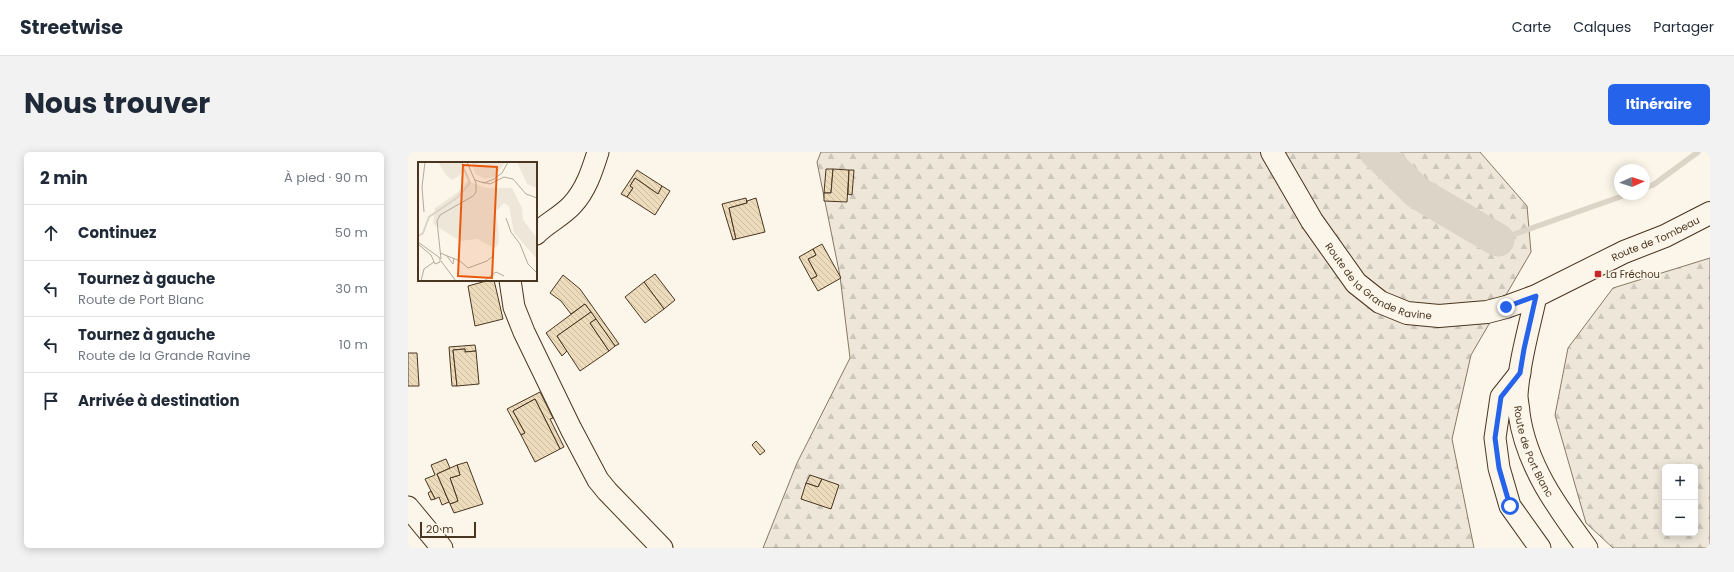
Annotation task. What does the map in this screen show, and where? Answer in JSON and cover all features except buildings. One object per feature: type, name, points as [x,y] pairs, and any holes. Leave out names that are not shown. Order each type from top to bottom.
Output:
[{"type":"main road","name":"Route de la Grande Ravine","points":[[1272,152],[1312,221],[1356,283],[1380,302],[1406,313],[1439,316],[1487,312],[1536,296]]},
{"type":"main road","name":"Route de Tombeau","points":[[1536,296],[1624,252],[1665,236],[1710,214]]},
{"type":"street","points":[[537,233],[572,205],[581,194],[590,175],[598,152]]},
{"type":"street","points":[[510,281],[514,307],[524,332],[571,429],[598,480],[662,548]]},
{"type":"street","name":"Route de Port Blanc","points":[[1536,296],[1524,349],[1517,396],[1522,432],[1537,473],[1561,513],[1587,548]]},
{"type":"street","points":[[1520,373],[1501,397],[1495,438],[1499,468],[1510,506],[1540,548]]},
{"type":"street","points":[[408,508],[442,548]]},
{"type":"green space","points":[[821,152],[1480,152],[1527,206],[1531,252],[1471,355],[1452,439],[1474,548],[763,548],[797,463],[850,358],[840,276],[817,162]]},
{"type":"green space","points":[[1710,258],[1710,548],[1613,548],[1586,523],[1555,415],[1568,348],[1613,288]]},
{"type":"waterway","points":[[1376,152],[1418,193],[1498,240]]},
{"type":"waterway","points":[[1650,186],[1698,152]]},
{"type":"waterway","points":[[1498,240],[1614,199]]},
{"type":"place","name":"La Fréchou","points":[[1598,274]]},
{"type":"route","points":[[1506,307],[1536,296],[1520,373],[1501,397],[1495,438],[1499,468],[1510,506]]}]
